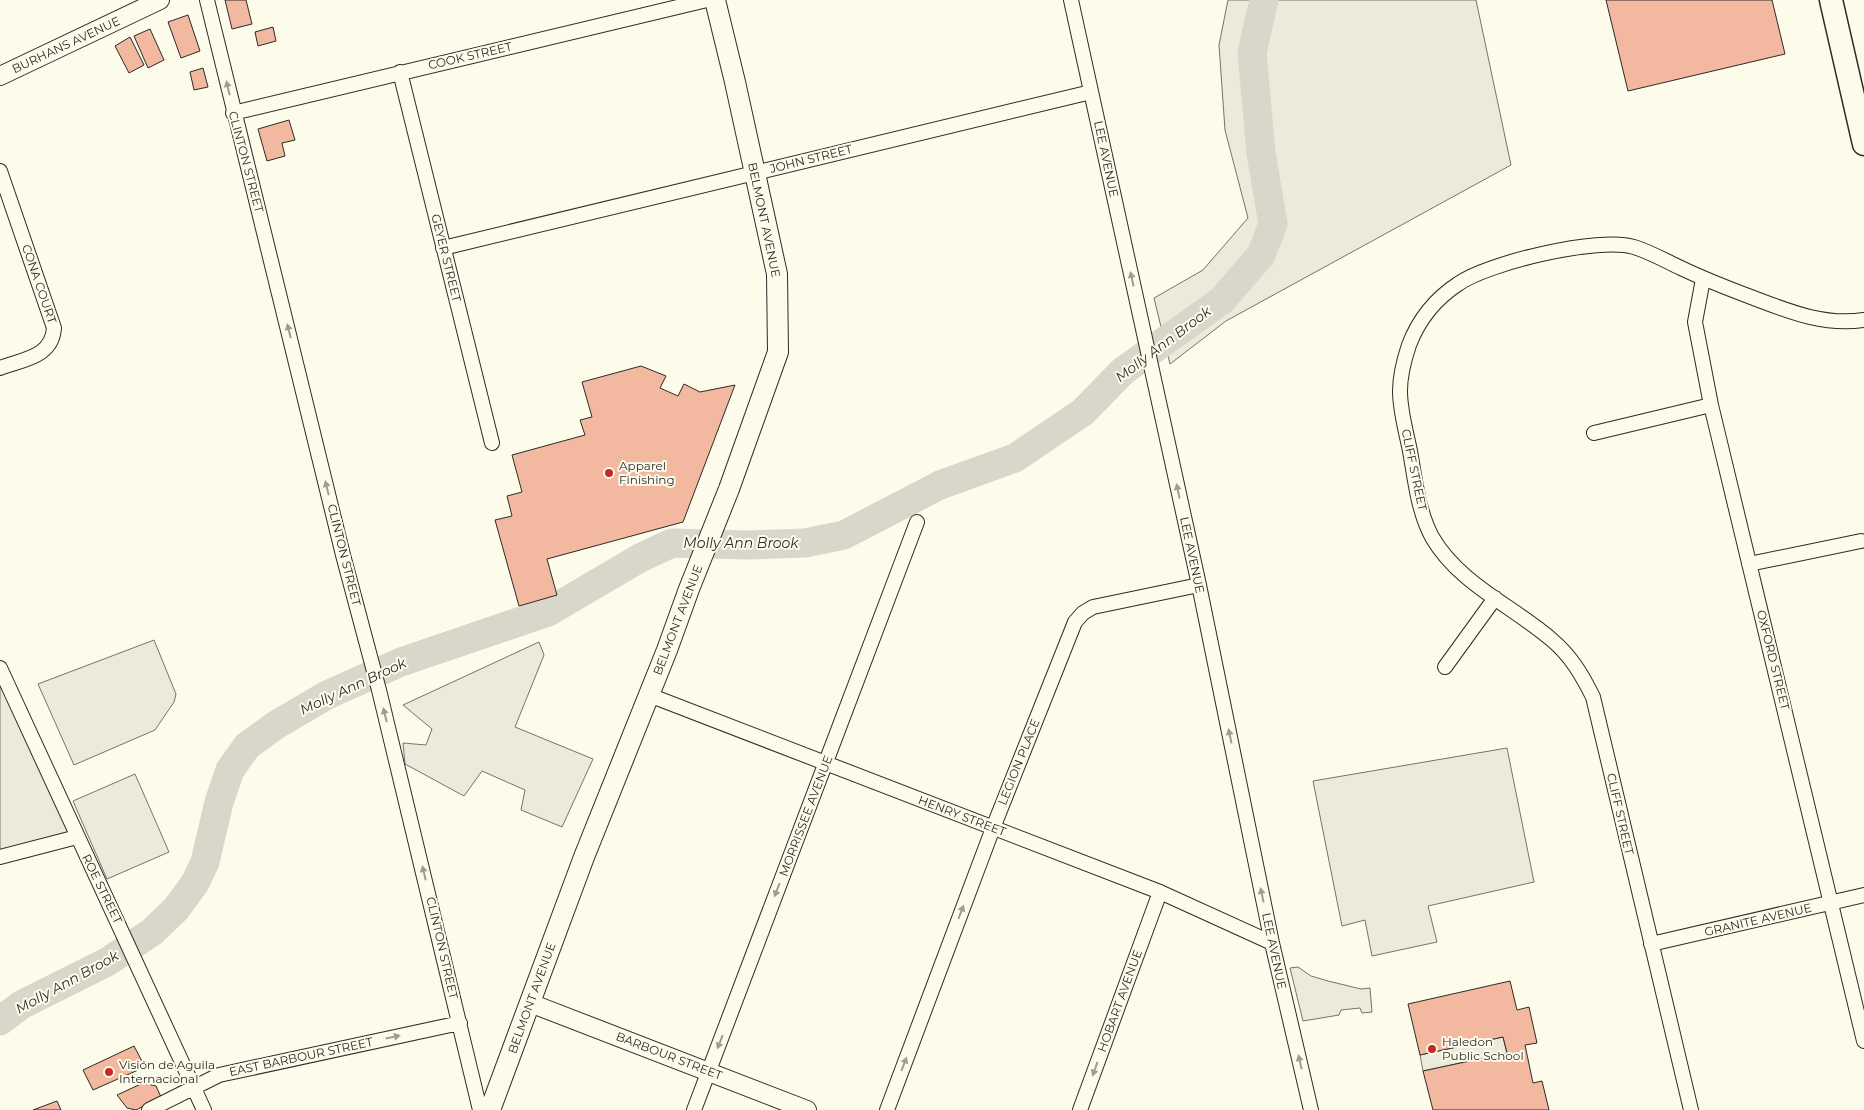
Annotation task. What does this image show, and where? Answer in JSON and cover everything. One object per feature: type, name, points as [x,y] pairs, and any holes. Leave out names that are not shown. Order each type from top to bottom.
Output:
[{"type":"main road","name":"BELMONT AVENUE","points":[[490,1110],[584,857],[730,489],[778,352],[777,274],[736,82],[715,0]]},
{"type":"main road","points":[[1831,0],[1864,144]]},
{"type":"street","name":"BURHANS AVENUE","points":[[0,76],[142,4],[160,0]]},
{"type":"street","name":"CLINTON STREET","points":[[207,0],[233,113],[267,239],[343,555],[379,690],[480,1110]]},
{"type":"street","name":"COOK STREET","points":[[233,113],[707,0]]},
{"type":"street","name":"LEE AVENUE","points":[[1071,0],[1199,585],[1272,943],[1311,1110]]},
{"type":"street","name":"GEYER STREET","points":[[400,72],[492,443]]},
{"type":"street","name":"JOHN STREET","points":[[443,248],[1091,92]]},
{"type":"street","name":"CONA COURT","points":[[0,171],[54,328],[54,337],[49,346],[42,352],[0,368]]},
{"type":"street","name":"CLIFF STREET","points":[[1691,1110],[1593,697],[1578,668],[1551,639],[1465,576],[1432,537],[1420,502],[1401,407],[1402,370],[1406,354],[1419,323],[1431,306],[1460,282],[1473,275],[1522,260],[1580,246],[1614,243],[1634,247],[1703,278],[1800,315],[1837,321],[1864,320]]},
{"type":"street","name":"OXFORD STREET","points":[[1703,278],[1695,322],[1711,405],[1864,1041]]},
{"type":"street","points":[[1594,433],[1711,405]]},
{"type":"street","name":"MORRISSEE AVENUE","points":[[694,1110],[917,522]]},
{"type":"street","points":[[1749,564],[1861,541]]},
{"type":"street","name":"LEGION PLACE","points":[[887,1110],[993,828],[1075,622],[1083,613],[1093,607],[1199,585]]},
{"type":"street","points":[[1445,667],[1495,598]]},
{"type":"street","name":"ROE STREET","points":[[0,668],[204,1110]]},
{"type":"street","name":"HENRY STREET","points":[[649,695],[1160,892],[1272,943]]},
{"type":"street","points":[[0,856],[77,837]]},
{"type":"street","name":"HOBART AVENUE","points":[[1080,1110],[1160,892]]},
{"type":"street","name":"GRANITE AVENUE","points":[[1651,944],[1864,895]]},
{"type":"street","name":"BARBOUR STREET","points":[[530,1003],[807,1110]]},
{"type":"street","name":"EAST BARBOUR STREET","points":[[149,1110],[219,1075],[460,1023]]},
{"type":"shaded area","points":[[1228,0],[1476,0],[1511,165],[1226,321],[1170,364],[1154,298],[1203,270],[1248,218],[1225,130],[1219,45]]},
{"type":"shaded area","points":[[154,640],[176,694],[174,702],[155,730],[74,765],[38,684]]},
{"type":"shaded area","points":[[539,642],[544,655],[515,727],[593,759],[562,827],[521,810],[525,790],[482,771],[464,796],[405,764],[403,743],[426,745],[432,729],[403,705]]},
{"type":"shaded area","points":[[0,668],[76,837],[0,857]]},
{"type":"shaded area","points":[[1507,748],[1534,882],[1428,906],[1437,942],[1372,956],[1365,920],[1342,926],[1313,781]]},
{"type":"shaded area","points":[[135,774],[169,852],[107,879],[73,801]]},
{"type":"shaded area","points":[[1298,967],[1311,976],[1328,981],[1361,989],[1370,988],[1372,1012],[1362,1013],[1360,1008],[1341,1010],[1339,1015],[1303,1021],[1290,968]]},
{"type":"shaded area","points":[[1503,1037],[1507,1053],[1423,1071],[1420,1055]]},
{"type":"building","points":[[225,0],[246,0],[252,24],[232,29]]},
{"type":"building","points":[[1606,0],[1772,0],[1785,54],[1628,91]]},
{"type":"building","points":[[188,15],[200,51],[181,58],[168,22]]},
{"type":"building","points":[[273,27],[276,41],[258,46],[255,32]]},
{"type":"building","points":[[150,29],[164,60],[148,68],[134,36]]},
{"type":"building","points":[[130,37],[144,65],[129,73],[115,46]]},
{"type":"building","points":[[203,68],[208,87],[194,90],[190,72]]},
{"type":"building","points":[[289,120],[295,140],[282,143],[285,156],[267,161],[258,129]]},
{"type":"building","name":"Apparel Finishing","points":[[641,366],[666,376],[660,388],[678,396],[684,384],[700,392],[735,385],[683,522],[547,559],[557,595],[519,606],[495,520],[512,516],[507,496],[522,492],[512,455],[585,435],[580,420],[592,417],[582,382]]},
{"type":"building","name":"Haledon Public School","points":[[1510,981],[1517,1010],[1529,1007],[1537,1043],[1525,1045],[1533,1083],[1542,1081],[1549,1110],[1433,1110],[1423,1071],[1507,1053],[1503,1037],[1420,1055],[1408,1004]]},
{"type":"building","points":[[134,1046],[145,1067],[93,1090],[83,1070]]},
{"type":"building","points":[[143,1083],[156,1086],[161,1097],[136,1110],[127,1108],[117,1095]]},
{"type":"building","points":[[57,1101],[61,1110],[33,1110]]},
{"type":"waterway","name":"Molly Ann Brook","points":[[0,1021],[21,1005],[107,962],[152,932],[176,909],[195,883],[205,862],[219,802],[230,770],[247,746],[276,725],[327,695],[401,662],[548,612],[640,558],[672,543],[747,545],[805,543],[844,535],[940,485],[1015,458],[1083,412],[1123,371],[1222,300],[1261,255],[1273,224],[1261,153],[1252,53],[1264,0]]},
{"type":"place","name":"Apparel Finishing","points":[[609,473]]},
{"type":"place","name":"Haledon Public School","points":[[1432,1049]]},
{"type":"place","name":"Visión de Aguila Internacional","points":[[109,1072]]}]
